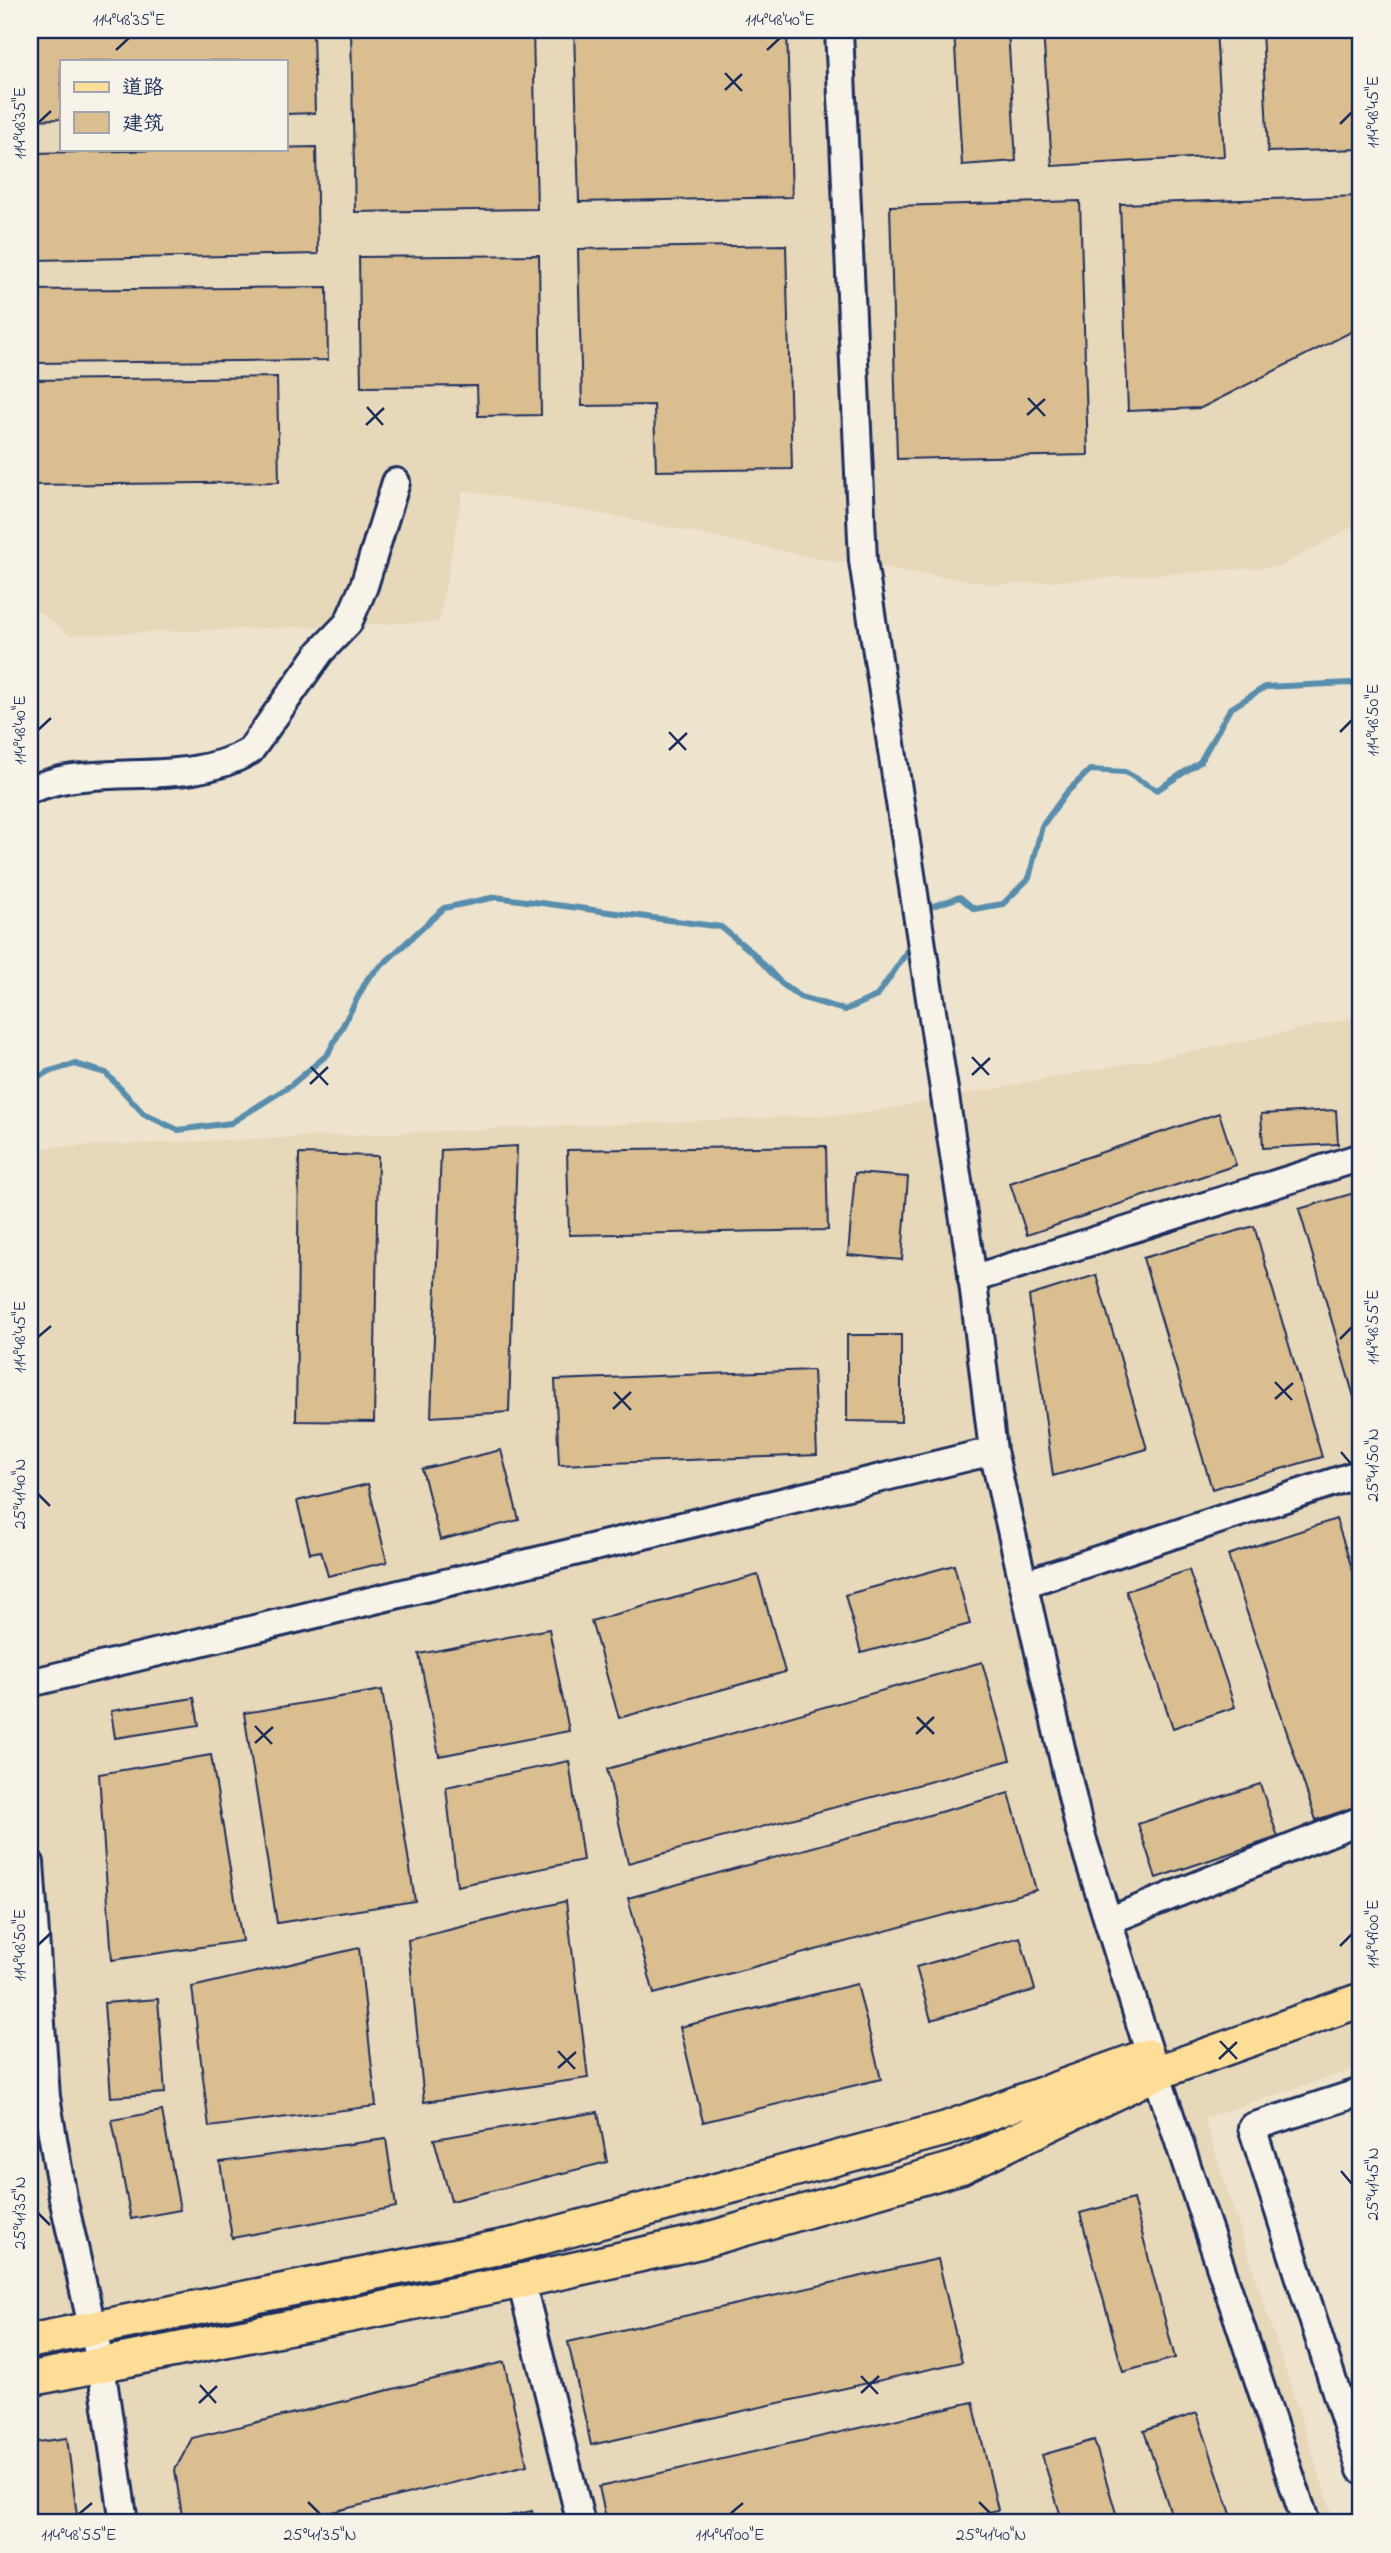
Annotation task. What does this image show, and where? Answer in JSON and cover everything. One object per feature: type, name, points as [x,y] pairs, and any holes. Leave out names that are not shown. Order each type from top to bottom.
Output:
[{"type":"main road","points":[[30,2379],[521,2281],[698,2242],[960,2166],[1153,2064],[1361,1983]]},
{"type":"main road","points":[[30,2341],[517,2244],[945,2129],[1361,2000]]},
{"type":"street","points":[[839,30],[863,561],[972,1279],[993,1451],[1080,1831],[1153,2064],[1306,2523]]},
{"type":"street","points":[[30,789],[62,780],[161,774],[201,768],[233,760],[250,751],[320,652],[348,623],[364,586],[396,482]]},
{"type":"street","points":[[972,1279],[1361,1157]]},
{"type":"street","points":[[30,1683],[993,1451]]},
{"type":"street","points":[[1024,1584],[1361,1473]]},
{"type":"street","points":[[1108,1921],[1361,1820]]},
{"type":"street","points":[[30,1863],[34,2001],[46,2097],[63,2198],[101,2366],[124,2523]]},
{"type":"street","points":[[1361,2092],[1252,2127],[1361,2470]]},
{"type":"street","points":[[521,2281],[581,2523]]},
{"type":"shaded area","points":[[30,30],[1361,30],[1361,522],[1282,566],[999,585],[821,559],[618,517],[463,490],[439,622],[70,635],[30,606]]},
{"type":"shaded area","points":[[1361,1016],[1361,2067],[1204,2118],[1335,2523],[30,2523],[30,1148],[859,1114],[1221,1046]]},
{"type":"building","points":[[30,30],[313,30],[315,113],[287,114],[287,60],[60,60],[60,119],[30,120]]},
{"type":"building","points":[[351,30],[533,30],[537,209],[355,212]]},
{"type":"building","points":[[574,30],[787,30],[792,197],[579,202]]},
{"type":"building","points":[[954,30],[1008,30],[1016,161],[962,165]]},
{"type":"building","points":[[1043,30],[1216,30],[1224,156],[1052,166]]},
{"type":"building","points":[[1262,30],[1361,30],[1361,149],[1268,152]]},
{"type":"building","points":[[316,147],[318,254],[36,260],[34,153],[287,150],[287,148]]},
{"type":"building","points":[[1361,196],[1361,327],[1201,408],[1128,411],[1120,204]]},
{"type":"building","points":[[1080,201],[1088,455],[897,459],[890,206]]},
{"type":"building","points":[[786,245],[792,469],[656,471],[654,405],[582,406],[578,249]]},
{"type":"building","points":[[539,255],[541,415],[478,416],[477,386],[361,387],[359,257]]},
{"type":"building","points":[[327,287],[328,360],[33,363],[31,290]]},
{"type":"building","points":[[277,377],[279,482],[30,485],[30,380]]},
{"type":"building","points":[[1336,1110],[1338,1144],[1263,1148],[1261,1114]]},
{"type":"building","points":[[1219,1113],[1236,1165],[1027,1235],[1010,1183]]},
{"type":"building","points":[[517,1146],[509,1412],[431,1417],[441,1150]]},
{"type":"building","points":[[826,1146],[828,1230],[569,1235],[567,1150]]},
{"type":"building","points":[[299,1154],[378,1156],[374,1422],[296,1421]]},
{"type":"building","points":[[855,1173],[908,1177],[902,1260],[848,1255]]},
{"type":"building","points":[[1361,1191],[1361,1421],[1299,1209]]},
{"type":"building","points":[[1254,1226],[1322,1457],[1212,1489],[1143,1258]]},
{"type":"building","points":[[1096,1275],[1147,1449],[1053,1476],[1029,1296]]},
{"type":"building","points":[[847,1335],[901,1335],[901,1422],[847,1421]]},
{"type":"building","points":[[813,1370],[817,1455],[559,1465],[555,1380]]},
{"type":"building","points":[[501,1450],[519,1520],[440,1540],[422,1469]]},
{"type":"building","points":[[368,1484],[387,1562],[328,1576],[321,1551],[310,1553],[297,1501]]},
{"type":"building","points":[[1336,1519],[1361,1596],[1361,1805],[1316,1820],[1228,1555]]},
{"type":"building","points":[[954,1565],[970,1624],[861,1653],[845,1595]]},
{"type":"building","points":[[1189,1570],[1235,1707],[1173,1728],[1126,1591]]},
{"type":"building","points":[[758,1575],[785,1672],[619,1718],[591,1621]]},
{"type":"building","points":[[549,1629],[569,1731],[439,1756],[419,1654]]},
{"type":"building","points":[[982,1662],[1010,1760],[628,1863],[607,1769]]},
{"type":"building","points":[[382,1690],[415,1901],[277,1923],[244,1713]]},
{"type":"building","points":[[194,1698],[199,1725],[115,1738],[111,1711]]},
{"type":"building","points":[[211,1755],[242,1941],[112,1960],[99,1774]]},
{"type":"building","points":[[569,1761],[583,1860],[457,1886],[446,1787]]},
{"type":"building","points":[[1260,1784],[1278,1837],[1156,1878],[1138,1824]]},
{"type":"building","points":[[1009,1793],[1036,1890],[654,1994],[628,1898]]},
{"type":"building","points":[[566,1901],[588,2078],[424,2102],[408,1940]]},
{"type":"building","points":[[1020,1937],[1035,1990],[931,2020],[916,1967]]},
{"type":"building","points":[[359,1948],[376,2106],[209,2127],[192,1987]]},
{"type":"building","points":[[857,1984],[881,2079],[703,2122],[680,2027]]},
{"type":"building","points":[[158,1999],[165,2093],[111,2097],[104,2003]]},
{"type":"building","points":[[162,2111],[180,2210],[131,2219],[112,2120]]},
{"type":"building","points":[[598,2112],[607,2162],[451,2201],[434,2139]]},
{"type":"building","points":[[386,2139],[396,2207],[232,2238],[220,2162]]},
{"type":"building","points":[[1133,2199],[1175,2358],[1123,2372],[1080,2213]]},
{"type":"building","points":[[938,2259],[962,2362],[591,2445],[568,2342]]},
{"type":"building","points":[[504,2362],[527,2465],[286,2523],[183,2523],[175,2470],[192,2438]]},
{"type":"building","points":[[973,2402],[998,2510],[941,2523],[607,2523],[599,2487]]},
{"type":"building","points":[[1197,2413],[1234,2523],[1174,2523],[1144,2431]]},
{"type":"building","points":[[67,2438],[78,2523],[30,2523],[30,2443]]},
{"type":"building","points":[[1094,2440],[1119,2523],[1063,2523],[1042,2455]]},
{"type":"building","points":[[532,2511],[535,2523],[477,2523]]},
{"type":"waterway","points":[[924,913],[927,908],[960,897],[974,909],[1003,904],[1029,878],[1042,826],[1067,792],[1090,770],[1125,772],[1157,790],[1200,762],[1230,709],[1265,687],[1350,683],[1361,687]]},
{"type":"waterway","points":[[30,1083],[47,1072],[75,1064],[106,1073],[144,1114],[178,1130],[231,1123],[290,1086],[328,1054],[368,978],[444,908],[496,897],[721,927],[753,953],[781,983],[800,997],[845,1010],[877,996],[913,939]]}]
